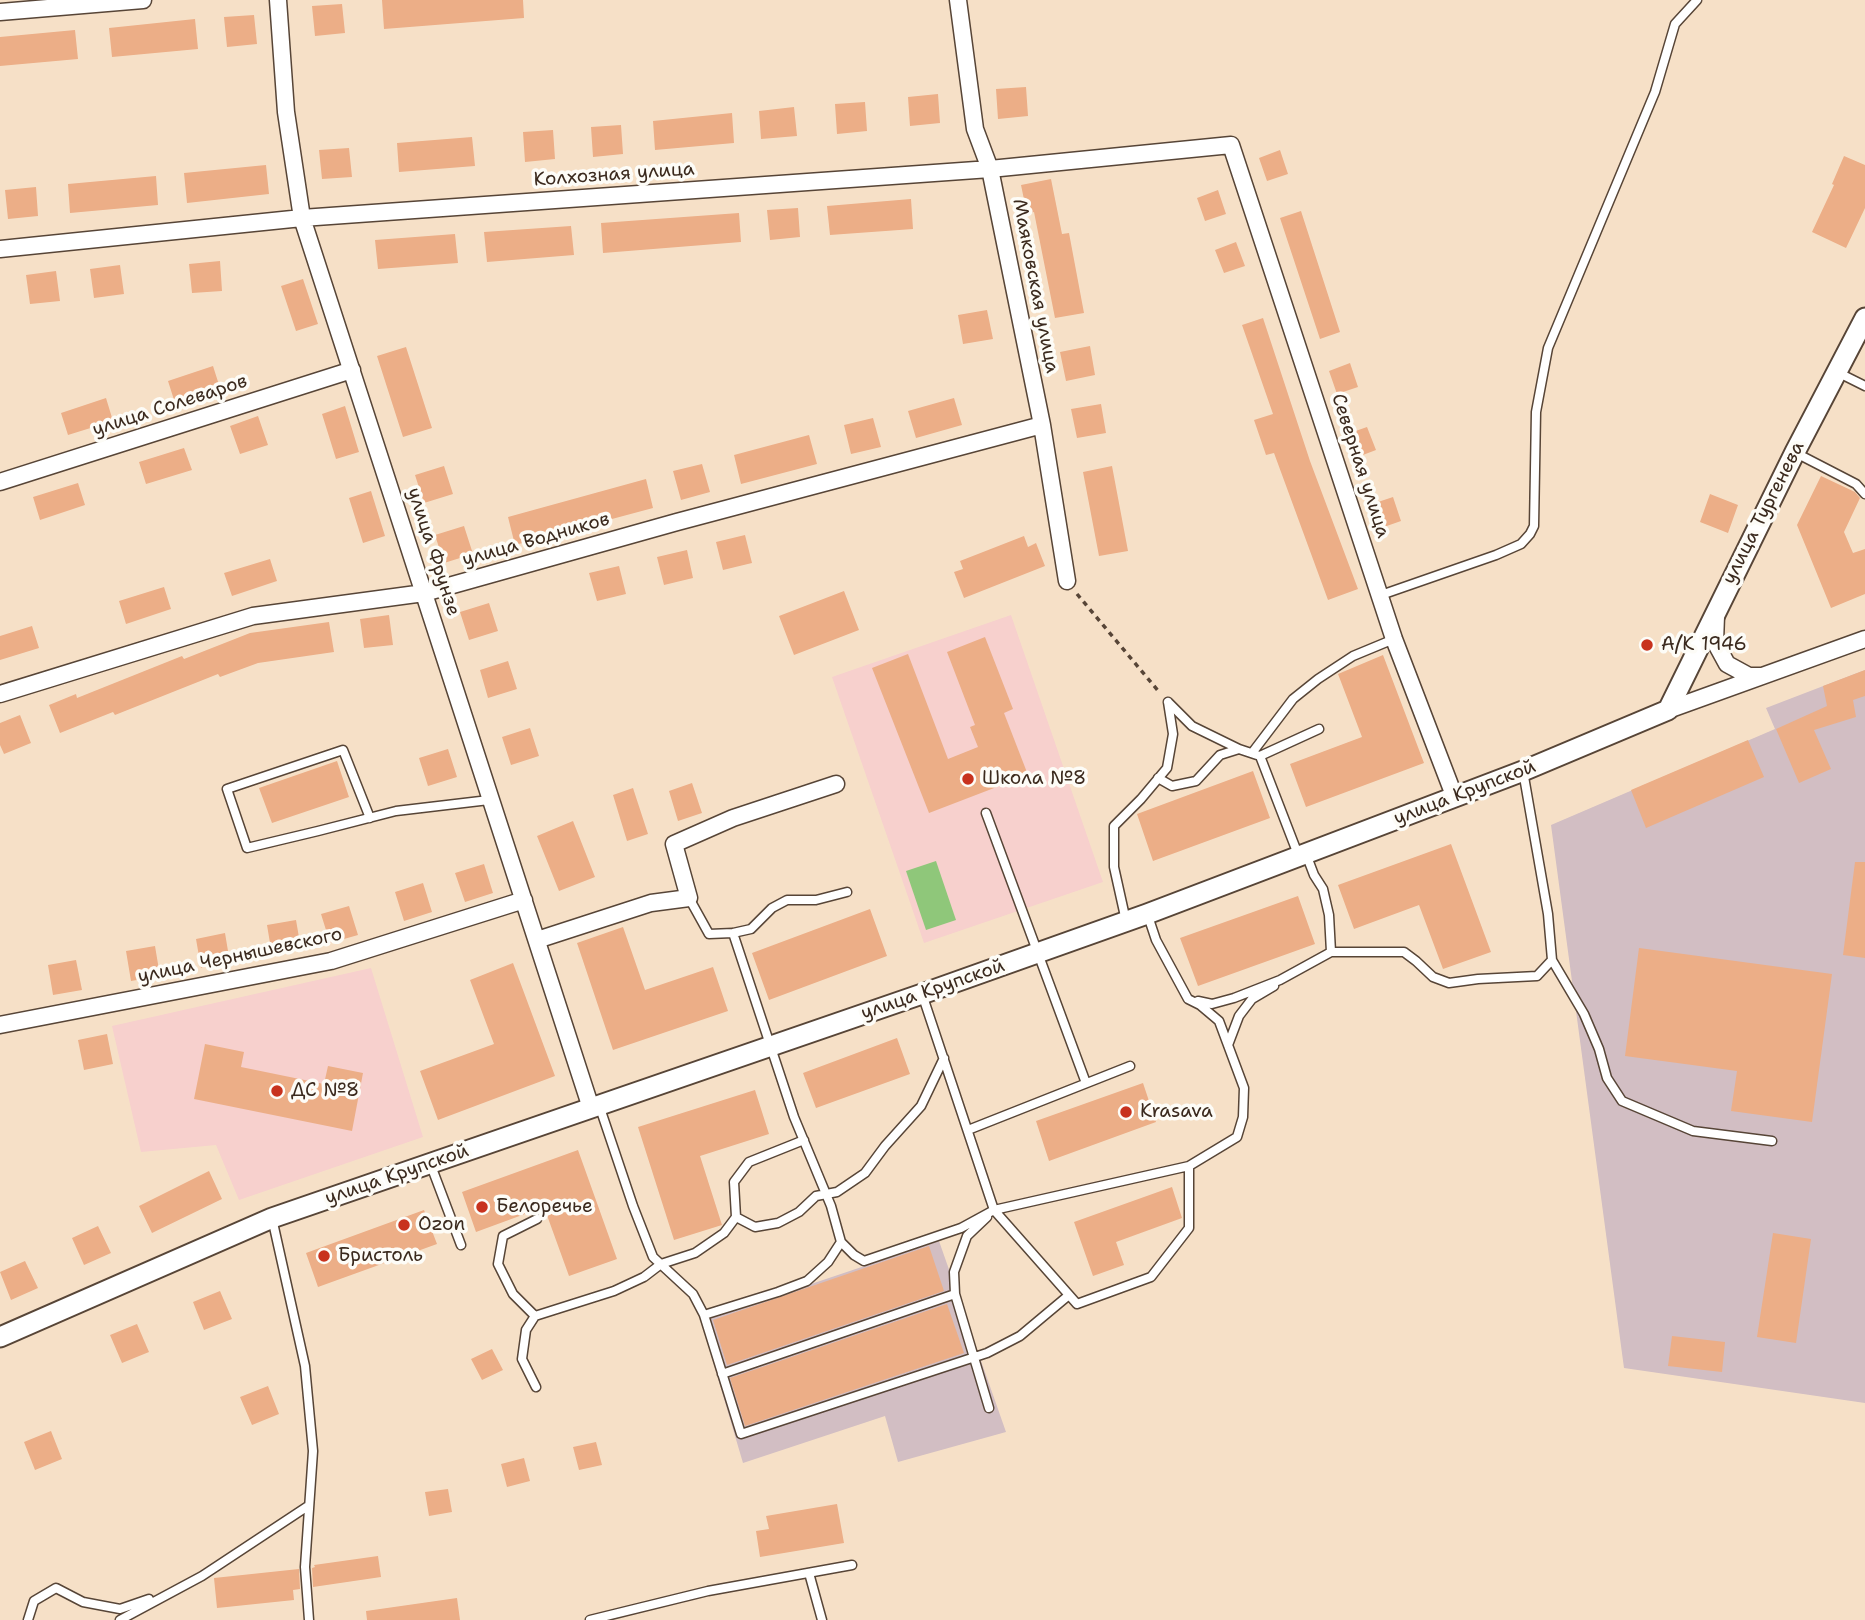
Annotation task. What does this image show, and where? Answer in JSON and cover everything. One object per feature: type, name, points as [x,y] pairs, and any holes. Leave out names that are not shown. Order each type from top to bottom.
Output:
[{"type":"street","points":[[0,12],[143,0]]},
{"type":"street","name":"улица Фрунзе","points":[[278,0],[286,112],[302,218],[489,800],[595,1106]]},
{"type":"street","name":"Маяковская улица","points":[[958,0],[975,129],[990,169],[1042,425],[1067,581]]},
{"type":"street","name":"Колхозная улица","points":[[0,249],[302,218],[990,169],[1231,145]]},
{"type":"street","name":"Северная улица","points":[[1231,145],[1394,639],[1455,798]]},
{"type":"street","name":"улица Тургенева","points":[[1668,710],[1795,452],[1865,318]]},
{"type":"street","name":"улица Солеваров","points":[[0,482],[352,370]]},
{"type":"street","name":"улица Водников","points":[[0,694],[253,616],[424,593],[677,522],[1042,425]]},
{"type":"street","points":[[1716,610],[1715,642],[1727,664],[1748,676],[1762,676]]},
{"type":"street","name":"улица Крупской","points":[[0,1337],[272,1218],[1126,922],[1455,798],[1668,710],[1865,639]]},
{"type":"street","points":[[537,940],[651,903],[689,898],[674,844],[733,818],[836,784]]},
{"type":"street","name":"улица Чернышевского","points":[[0,1025],[331,961],[524,900]]},
{"type":"lane","points":[[1381,595],[1496,555],[1521,544],[1530,534],[1534,526],[1536,412],[1548,348],[1655,92],[1675,24],[1697,0]]},
{"type":"lane","points":[[1837,372],[1865,386]]},
{"type":"lane","points":[[1795,452],[1856,484],[1865,494]]},
{"type":"lane","points":[[1256,754],[1293,699],[1353,656],[1394,639]]},
{"type":"lane","points":[[1168,702],[1192,726],[1239,749],[1256,754],[1320,729]]},
{"type":"lane","points":[[1126,922],[1114,867],[1114,826],[1167,768],[1173,734],[1168,702]]},
{"type":"lane","points":[[1158,778],[1172,786],[1196,781],[1220,755],[1239,749]]},
{"type":"lane","points":[[370,817],[343,750],[227,789],[247,848],[396,811],[489,800]]},
{"type":"lane","points":[[1256,754],[1303,855],[1323,889],[1331,953]]},
{"type":"lane","points":[[1523,771],[1548,914],[1552,960],[1584,1014],[1607,1078],[1622,1101],[1693,1131],[1772,1141]]},
{"type":"lane","points":[[986,813],[1086,1083]]},
{"type":"lane","points":[[689,898],[709,934],[751,929],[772,908],[787,900],[816,900],[847,892]]},
{"type":"lane","points":[[733,933],[841,1242],[864,1261],[961,1228],[994,1210],[1189,1166],[1237,1137],[1242,1117],[1244,1088],[1219,1021],[1188,999],[1156,940],[1147,914]]},
{"type":"lane","points":[[1188,999],[1212,1004],[1261,988],[1331,953],[1404,952],[1433,977],[1448,983],[1536,976],[1552,960]]},
{"type":"lane","points":[[1228,1045],[1239,1016],[1252,999],[1293,972]]},
{"type":"lane","points":[[922,994],[994,1210],[1077,1304],[1151,1277],[1189,1228],[1189,1166]]},
{"type":"lane","points":[[736,1217],[755,1227],[778,1223],[799,1212],[816,1196],[837,1192],[865,1173],[921,1106],[944,1058]]},
{"type":"lane","points":[[968,1130],[1130,1066]]},
{"type":"lane","points":[[595,1106],[653,1257],[693,1294],[704,1315],[741,1434],[975,1357],[1020,1336],[1069,1295]]},
{"type":"lane","points":[[536,1387],[522,1359],[526,1330],[535,1316],[614,1291],[644,1277],[661,1264],[695,1253],[723,1233],[736,1217],[734,1182],[749,1161],[804,1140]]},
{"type":"lane","points":[[430,1163],[461,1245]]},
{"type":"lane","points":[[989,1408],[955,1294],[954,1272],[967,1236],[994,1210]]},
{"type":"lane","points":[[272,1218],[305,1366],[313,1451],[305,1567],[309,1620]]},
{"type":"lane","points":[[535,1316],[513,1293],[498,1264],[503,1236],[537,1219]]},
{"type":"lane","points":[[704,1315],[807,1281],[828,1262],[841,1242]]},
{"type":"lane","points":[[722,1374],[955,1294]]},
{"type":"lane","points":[[120,1620],[202,1576],[308,1506]]},
{"type":"lane","points":[[590,1620],[708,1591],[852,1565]]},
{"type":"lane","points":[[809,1573],[822,1620]]},
{"type":"lane","points":[[27,1620],[34,1601],[56,1588],[83,1602],[120,1609],[165,1594]]},
{"type":"path","points":[[1067,581],[1125,654],[1168,702]]},
{"type":"shaded area","name":"Школа №8","points":[[1011,615],[1103,882],[924,943],[832,677]]},
{"type":"shaded area","points":[[1865,670],[1865,1403],[1624,1368],[1551,825],[1775,729],[1766,708]]},
{"type":"shaded area","points":[[371,968],[423,1137],[239,1200],[216,1145],[141,1152],[112,1026]]},
{"type":"shaded area","points":[[939,1241],[1006,1432],[898,1462],[885,1416],[743,1463],[701,1321]]},
{"type":"green space","points":[[936,861],[956,920],[926,930],[906,871]]},
{"type":"building","points":[[382,0],[523,0],[524,18],[384,29]]},
{"type":"building","points":[[342,4],[345,33],[315,36],[312,6]]},
{"type":"building","points":[[254,15],[257,44],[227,47],[224,17]]},
{"type":"building","points":[[195,19],[198,49],[112,57],[109,28]]},
{"type":"building","points":[[75,30],[78,59],[0,66],[0,37]]},
{"type":"building","points":[[1026,87],[1028,116],[998,119],[996,89]]},
{"type":"building","points":[[938,94],[940,123],[910,126],[908,97]]},
{"type":"building","points":[[865,102],[867,131],[837,134],[835,104]]},
{"type":"building","points":[[794,107],[797,136],[761,139],[759,111]]},
{"type":"building","points":[[732,113],[734,143],[655,150],[653,121]]},
{"type":"building","points":[[621,125],[623,154],[593,157],[591,127]]},
{"type":"building","points":[[553,130],[555,159],[525,162],[523,132]]},
{"type":"building","points":[[472,137],[475,166],[399,172],[397,143]]},
{"type":"building","points":[[349,148],[352,177],[322,179],[319,150]]},
{"type":"building","points":[[1280,150],[1288,174],[1267,181],[1259,158]]},
{"type":"building","points":[[1844,156],[1865,165],[1865,208],[1846,248],[1812,232]]},
{"type":"building","points":[[266,165],[269,194],[187,203],[184,173]]},
{"type":"building","points":[[156,176],[158,205],[70,213],[68,184]]},
{"type":"building","points":[[1051,179],[1062,234],[1069,233],[1084,313],[1055,318],[1034,212],[1027,214],[1021,185]]},
{"type":"building","points":[[36,187],[38,216],[8,219],[5,190]]},
{"type":"building","points":[[1218,190],[1226,214],[1205,221],[1197,198]]},
{"type":"building","points":[[911,199],[913,229],[830,235],[827,206]]},
{"type":"building","points":[[798,208],[800,237],[770,240],[767,210]]},
{"type":"building","points":[[1301,211],[1340,332],[1320,339],[1280,218]]},
{"type":"building","points":[[739,213],[741,242],[603,253],[601,223]]},
{"type":"building","points":[[571,226],[574,255],[487,262],[484,232]]},
{"type":"building","points":[[455,234],[458,263],[378,269],[375,240]]},
{"type":"building","points":[[1236,242],[1245,266],[1224,273],[1215,250]]},
{"type":"building","points":[[220,261],[222,291],[192,293],[189,264]]},
{"type":"building","points":[[120,265],[124,294],[94,298],[90,269]]},
{"type":"building","points":[[56,271],[60,301],[30,304],[26,275]]},
{"type":"building","points":[[303,279],[318,324],[296,331],[281,286]]},
{"type":"building","points":[[987,310],[993,339],[963,344],[958,315]]},
{"type":"building","points":[[1263,318],[1310,461],[1358,589],[1328,600],[1274,453],[1266,455],[1254,420],[1273,414],[1242,325]]},
{"type":"building","points":[[1090,346],[1095,375],[1066,381],[1060,352]]},
{"type":"building","points":[[406,347],[432,428],[403,437],[377,356]]},
{"type":"building","points":[[1350,363],[1358,387],[1337,394],[1329,371]]},
{"type":"building","points":[[213,366],[220,388],[175,403],[168,381]]},
{"type":"building","points":[[106,398],[113,421],[68,435],[61,413]]},
{"type":"building","points":[[954,398],[962,425],[916,438],[908,411]]},
{"type":"building","points":[[1101,404],[1106,433],[1077,438],[1071,409]]},
{"type":"building","points":[[345,406],[359,452],[336,459],[322,414]]},
{"type":"building","points":[[258,416],[268,445],[240,454],[230,426]]},
{"type":"building","points":[[873,418],[881,447],[851,454],[844,425]]},
{"type":"building","points":[[1367,427],[1376,450],[1355,458],[1347,434]]},
{"type":"building","points":[[809,435],[817,464],[741,484],[734,455]]},
{"type":"building","points":[[184,448],[192,470],[146,484],[139,462]]},
{"type":"building","points":[[702,464],[710,492],[681,500],[673,471]]},
{"type":"building","points":[[444,466],[453,494],[424,503],[415,475]]},
{"type":"building","points":[[1112,466],[1128,551],[1099,556],[1083,472]]},
{"type":"building","points":[[1821,476],[1855,492],[1860,498],[1844,532],[1853,553],[1865,549],[1865,594],[1831,608],[1797,525]]},
{"type":"building","points":[[646,479],[653,508],[515,545],[508,517]]},
{"type":"building","points":[[78,483],[85,505],[40,520],[33,497]]},
{"type":"building","points":[[371,491],[385,536],[363,543],[349,498]]},
{"type":"building","points":[[1710,494],[1738,505],[1728,533],[1700,522]]},
{"type":"building","points":[[1393,497],[1401,521],[1381,528],[1372,504]]},
{"type":"building","points":[[464,526],[473,554],[444,563],[435,535]]},
{"type":"building","points":[[745,535],[752,563],[723,570],[716,542]]},
{"type":"building","points":[[1024,536],[1028,547],[1036,543],[1045,566],[964,598],[954,572],[963,569],[960,561]]},
{"type":"building","points":[[687,550],[693,578],[664,585],[657,557]]},
{"type":"building","points":[[270,559],[277,581],[232,596],[224,573]]},
{"type":"building","points":[[619,566],[626,594],[597,601],[589,573]]},
{"type":"building","points":[[164,587],[171,609],[126,624],[119,601]]},
{"type":"building","points":[[844,591],[859,630],[794,655],[779,616]]},
{"type":"building","points":[[489,603],[498,631],[469,640],[460,612]]},
{"type":"building","points":[[389,615],[393,645],[364,648],[360,619]]},
{"type":"building","points":[[329,622],[334,652],[258,663],[220,677],[218,674],[115,715],[113,712],[60,733],[49,705],[76,694],[77,698],[182,656],[184,659],[250,633]]},
{"type":"building","points":[[32,626],[39,648],[0,660],[0,636]]},
{"type":"building","points":[[985,637],[1013,709],[1004,713],[1028,775],[929,813],[872,668],[908,654],[948,759],[978,747],[970,727],[975,725],[947,652]]},
{"type":"building","points":[[1383,655],[1424,763],[1306,807],[1290,764],[1362,737],[1338,674]]},
{"type":"building","points":[[508,661],[517,689],[488,698],[480,670]]},
{"type":"building","points":[[1865,670],[1865,696],[1853,700],[1856,717],[1814,730],[1831,769],[1799,783],[1776,729],[1827,706],[1823,686]]},
{"type":"building","points":[[20,715],[31,743],[4,754],[0,745],[0,723]]},
{"type":"building","points":[[530,728],[539,756],[511,765],[502,737]]},
{"type":"building","points":[[1748,740],[1764,777],[1646,828],[1631,790]]},
{"type":"building","points":[[448,749],[457,777],[428,786],[419,758]]},
{"type":"building","points":[[337,761],[349,797],[272,823],[259,788]]},
{"type":"building","points":[[1253,771],[1270,818],[1153,861],[1137,814]]},
{"type":"building","points":[[692,783],[702,813],[678,821],[669,791]]},
{"type":"building","points":[[633,788],[648,834],[627,841],[613,795]]},
{"type":"building","points":[[573,821],[595,877],[559,891],[537,836]]},
{"type":"building","points":[[1451,844],[1491,952],[1443,969],[1419,905],[1354,929],[1338,885]]},
{"type":"building","points":[[1855,862],[1865,862],[1865,958],[1843,955]]},
{"type":"building","points":[[484,864],[493,893],[465,902],[455,873]]},
{"type":"building","points":[[423,883],[432,912],[404,921],[395,892]]},
{"type":"building","points":[[1298,896],[1315,944],[1198,986],[1180,938]]},
{"type":"building","points":[[349,906],[358,935],[330,943],[321,914]]},
{"type":"building","points":[[870,909],[887,956],[769,1000],[752,953]]},
{"type":"building","points":[[296,920],[301,949],[272,955],[267,925]]},
{"type":"building","points":[[623,927],[645,990],[713,967],[728,1011],[613,1050],[577,943]]},
{"type":"building","points":[[225,933],[230,963],[201,968],[196,939]]},
{"type":"building","points":[[155,946],[160,976],[131,981],[126,951]]},
{"type":"building","points":[[1639,948],[1832,974],[1812,1122],[1731,1111],[1737,1071],[1625,1056]]},
{"type":"building","points":[[76,960],[82,990],[53,995],[48,965]]},
{"type":"building","points":[[513,963],[555,1076],[438,1120],[420,1071],[494,1044],[470,980]]},
{"type":"building","points":[[107,1034],[113,1064],[84,1070],[78,1040]]},
{"type":"building","points":[[897,1038],[910,1074],[816,1108],[803,1073]]},
{"type":"building","name":"ДС №8","points":[[205,1044],[244,1052],[241,1067],[324,1084],[328,1066],[363,1073],[352,1131],[194,1099]]},
{"type":"building","points":[[1143,1083],[1156,1122],[1049,1161],[1036,1121]]},
{"type":"building","points":[[755,1090],[769,1134],[700,1156],[722,1225],[674,1240],[638,1127]]},
{"type":"building","points":[[578,1150],[617,1259],[569,1276],[544,1207],[476,1232],[462,1192]]},
{"type":"building","points":[[209,1171],[222,1199],[152,1233],[139,1206]]},
{"type":"building","points":[[1172,1187],[1182,1218],[1116,1242],[1124,1265],[1093,1276],[1074,1222]]},
{"type":"building","points":[[424,1210],[437,1244],[318,1287],[306,1253]]},
{"type":"building","points":[[98,1226],[111,1253],[84,1265],[72,1238]]},
{"type":"building","points":[[1773,1233],[1811,1239],[1796,1343],[1757,1337]]},
{"type":"building","points":[[929,1246],[944,1291],[727,1365],[713,1320]]},
{"type":"building","points":[[25,1261],[38,1288],[11,1300],[0,1272]]},
{"type":"building","points":[[220,1291],[232,1319],[204,1330],[193,1302]]},
{"type":"building","points":[[947,1304],[964,1353],[745,1426],[730,1378]]},
{"type":"building","points":[[137,1324],[149,1352],[122,1363],[110,1335]]},
{"type":"building","points":[[1672,1336],[1725,1342],[1722,1372],[1668,1366]]},
{"type":"building","points":[[492,1349],[503,1370],[482,1380],[471,1359]]},
{"type":"building","points":[[268,1386],[279,1414],[252,1425],[240,1397]]},
{"type":"building","points":[[51,1431],[62,1459],[35,1470],[24,1442]]},
{"type":"building","points":[[596,1442],[602,1465],[579,1470],[573,1447]]},
{"type":"building","points":[[524,1458],[530,1481],[507,1487],[501,1464]]},
{"type":"building","points":[[448,1489],[452,1512],[429,1516],[425,1492]]},
{"type":"building","points":[[837,1504],[844,1543],[760,1557],[756,1531],[769,1529],[766,1516]]},
{"type":"building","points":[[378,1556],[381,1577],[313,1587],[314,1565]]},
{"type":"building","points":[[299,1569],[300,1589],[293,1590],[294,1600],[217,1608],[214,1578]]},
{"type":"building","points":[[457,1598],[460,1620],[367,1620],[366,1611]]},
{"type":"place","name":"А/К 1946","points":[[1647,645]]},
{"type":"place","name":"Школа №8","points":[[968,779]]},
{"type":"place","name":"ДС №8","points":[[277,1091]]},
{"type":"place","name":"Krasava","points":[[1126,1112]]},
{"type":"place","name":"Белоречье","points":[[482,1207]]},
{"type":"place","name":"Ozon","points":[[404,1225]]},
{"type":"place","name":"Бристоль","points":[[324,1256]]}]
